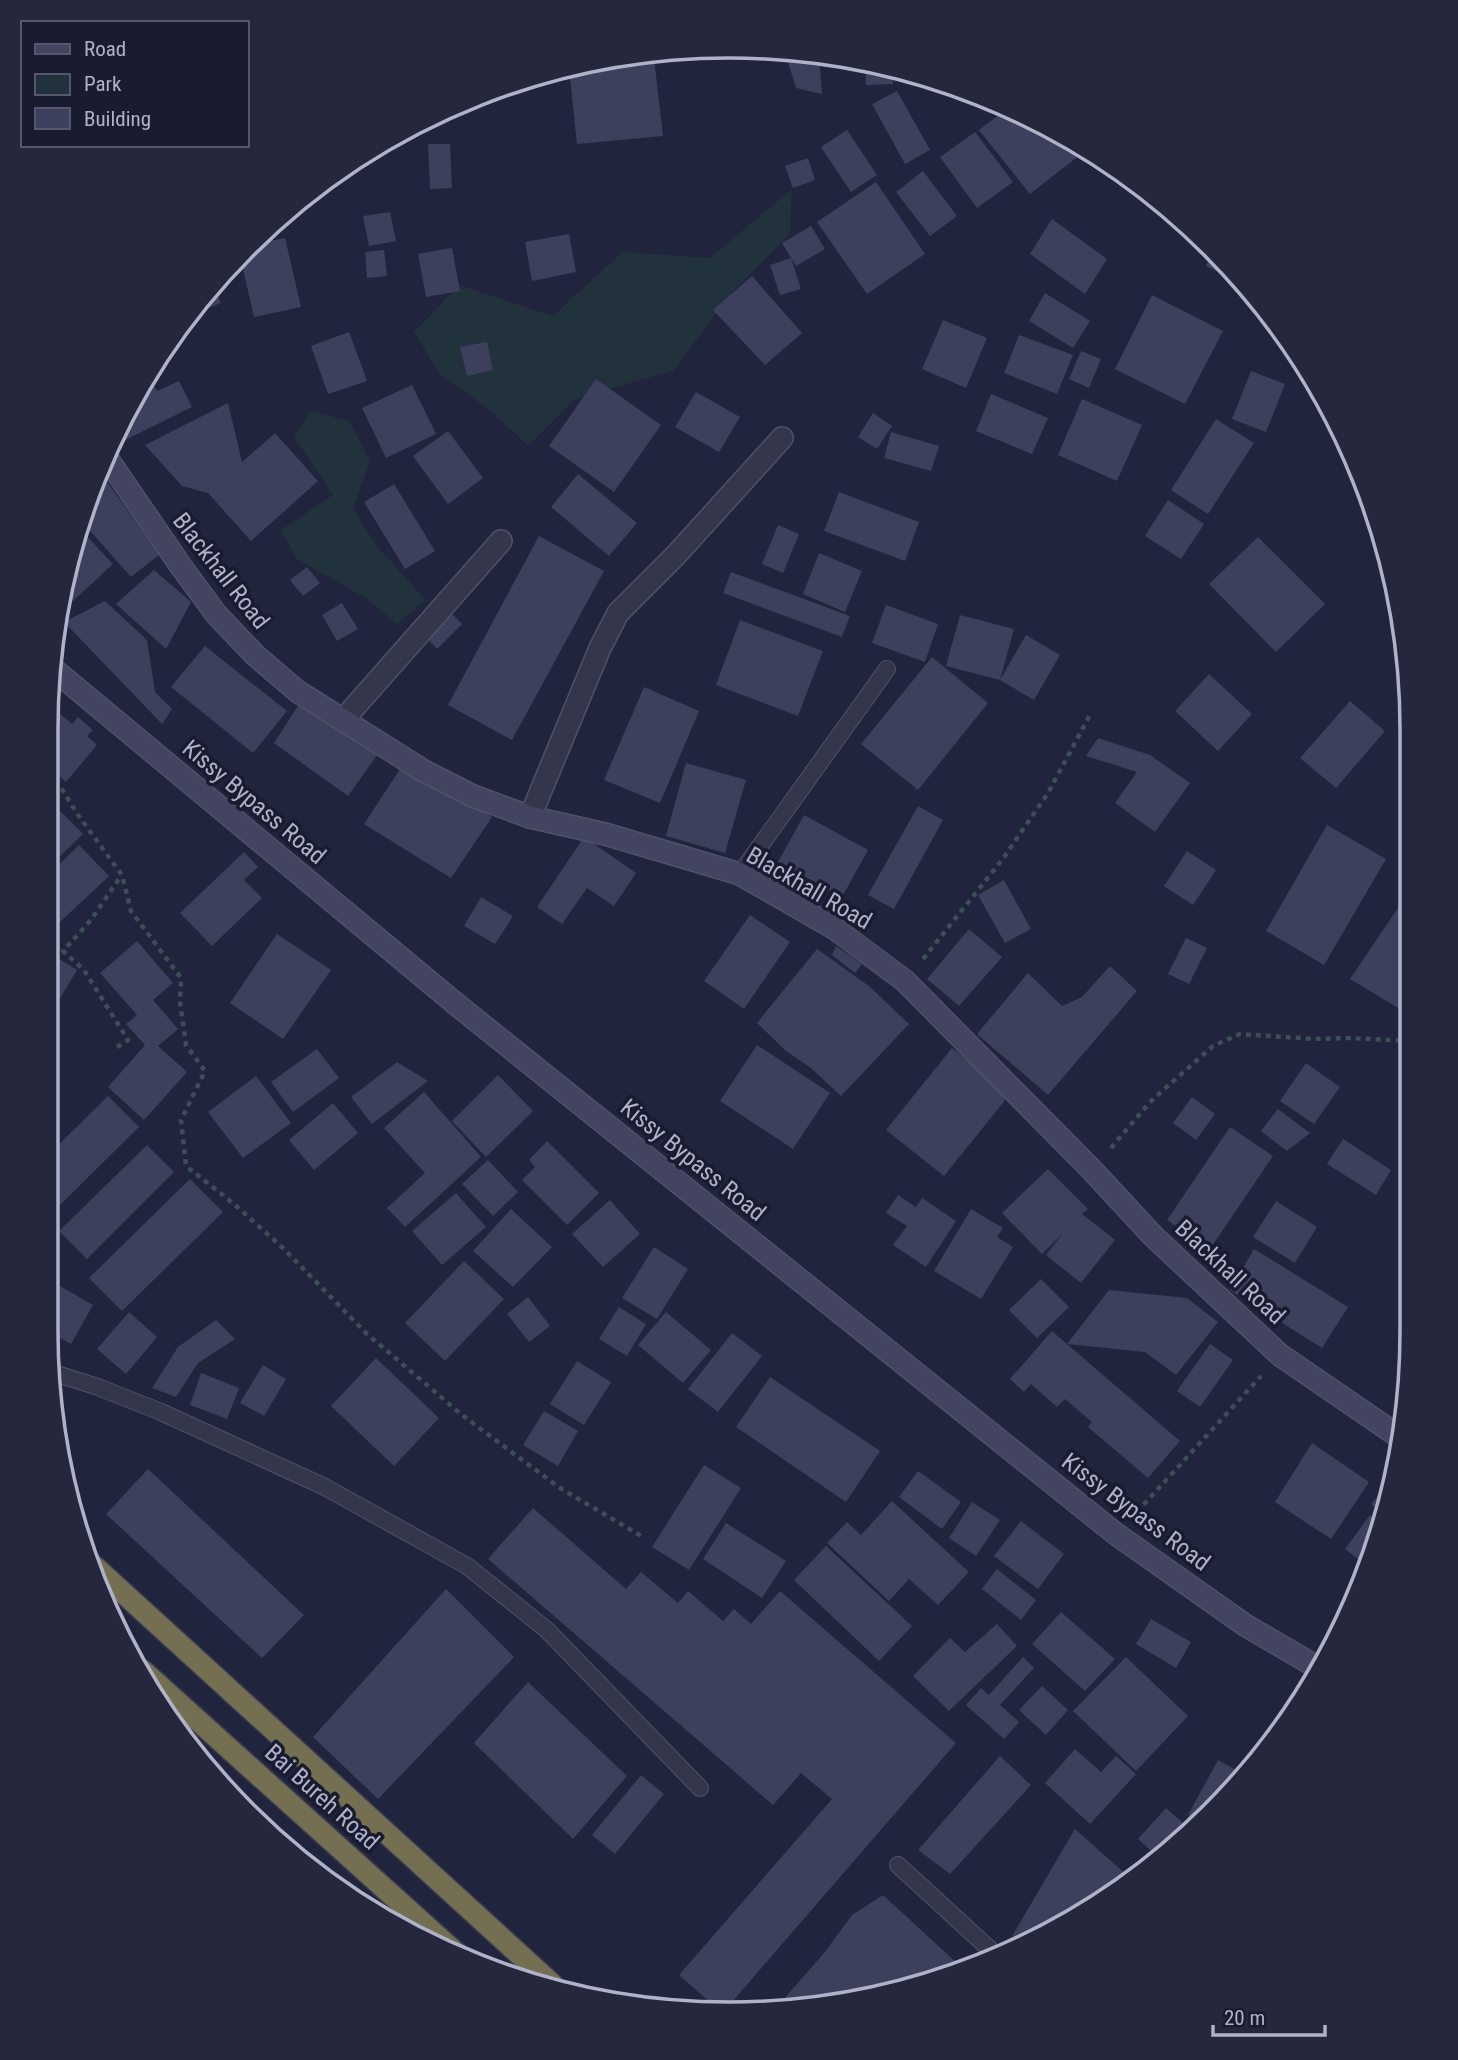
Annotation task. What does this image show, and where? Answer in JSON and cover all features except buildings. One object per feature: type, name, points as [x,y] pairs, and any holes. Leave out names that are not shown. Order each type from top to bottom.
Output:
[{"type":"highway","points":[[104,1575],[541,1975]]},
{"type":"highway","name":"Bai Bureh Road","points":[[160,1686],[436,1935]]},
{"type":"street","points":[[530,817],[600,648],[618,613],[676,555],[782,438]]},
{"type":"street","name":"Blackhall Road","points":[[112,465],[216,614],[255,656],[297,691],[422,770],[473,796],[530,817],[605,834],[740,874],[834,928],[905,981],[1092,1170],[1153,1237],[1280,1355],[1393,1432]]},
{"type":"street","points":[[343,720],[501,541]]},
{"type":"street","name":"Kissy Bypass Road","points":[[60,678],[456,1004],[1116,1534],[1245,1625],[1312,1664]]},
{"type":"lane","points":[[740,874],[887,669]]},
{"type":"lane","points":[[59,1375],[161,1412],[325,1487],[467,1566],[547,1630],[700,1788]]},
{"type":"lane","points":[[898,1865],[990,1949]]},
{"type":"path","points":[[905,981],[1002,860],[1048,793],[1091,713]]},
{"type":"path","points":[[58,785],[122,875],[131,911],[181,978],[180,1002],[186,1045],[205,1071],[181,1120],[187,1166],[264,1230],[366,1333],[462,1415],[560,1488],[643,1537]]},
{"type":"path","points":[[63,951],[91,920],[122,875]]},
{"type":"path","points":[[58,948],[84,970],[128,1040],[117,1047]]},
{"type":"path","points":[[1092,1170],[1151,1101],[1213,1046],[1240,1034],[1400,1041]]},
{"type":"path","points":[[1116,1534],[1280,1355]]},
{"type":"green space","points":[[792,189],[790,234],[733,291],[673,371],[577,398],[528,446],[491,411],[440,374],[414,332],[459,285],[553,316],[622,252],[710,258]]},
{"type":"green space","points":[[310,411],[349,421],[370,461],[353,509],[377,546],[426,600],[397,624],[366,598],[297,559],[281,530],[333,495],[294,437]]},
{"type":"green space","points":[[297,1845],[319,1859],[317,1861]]}]
